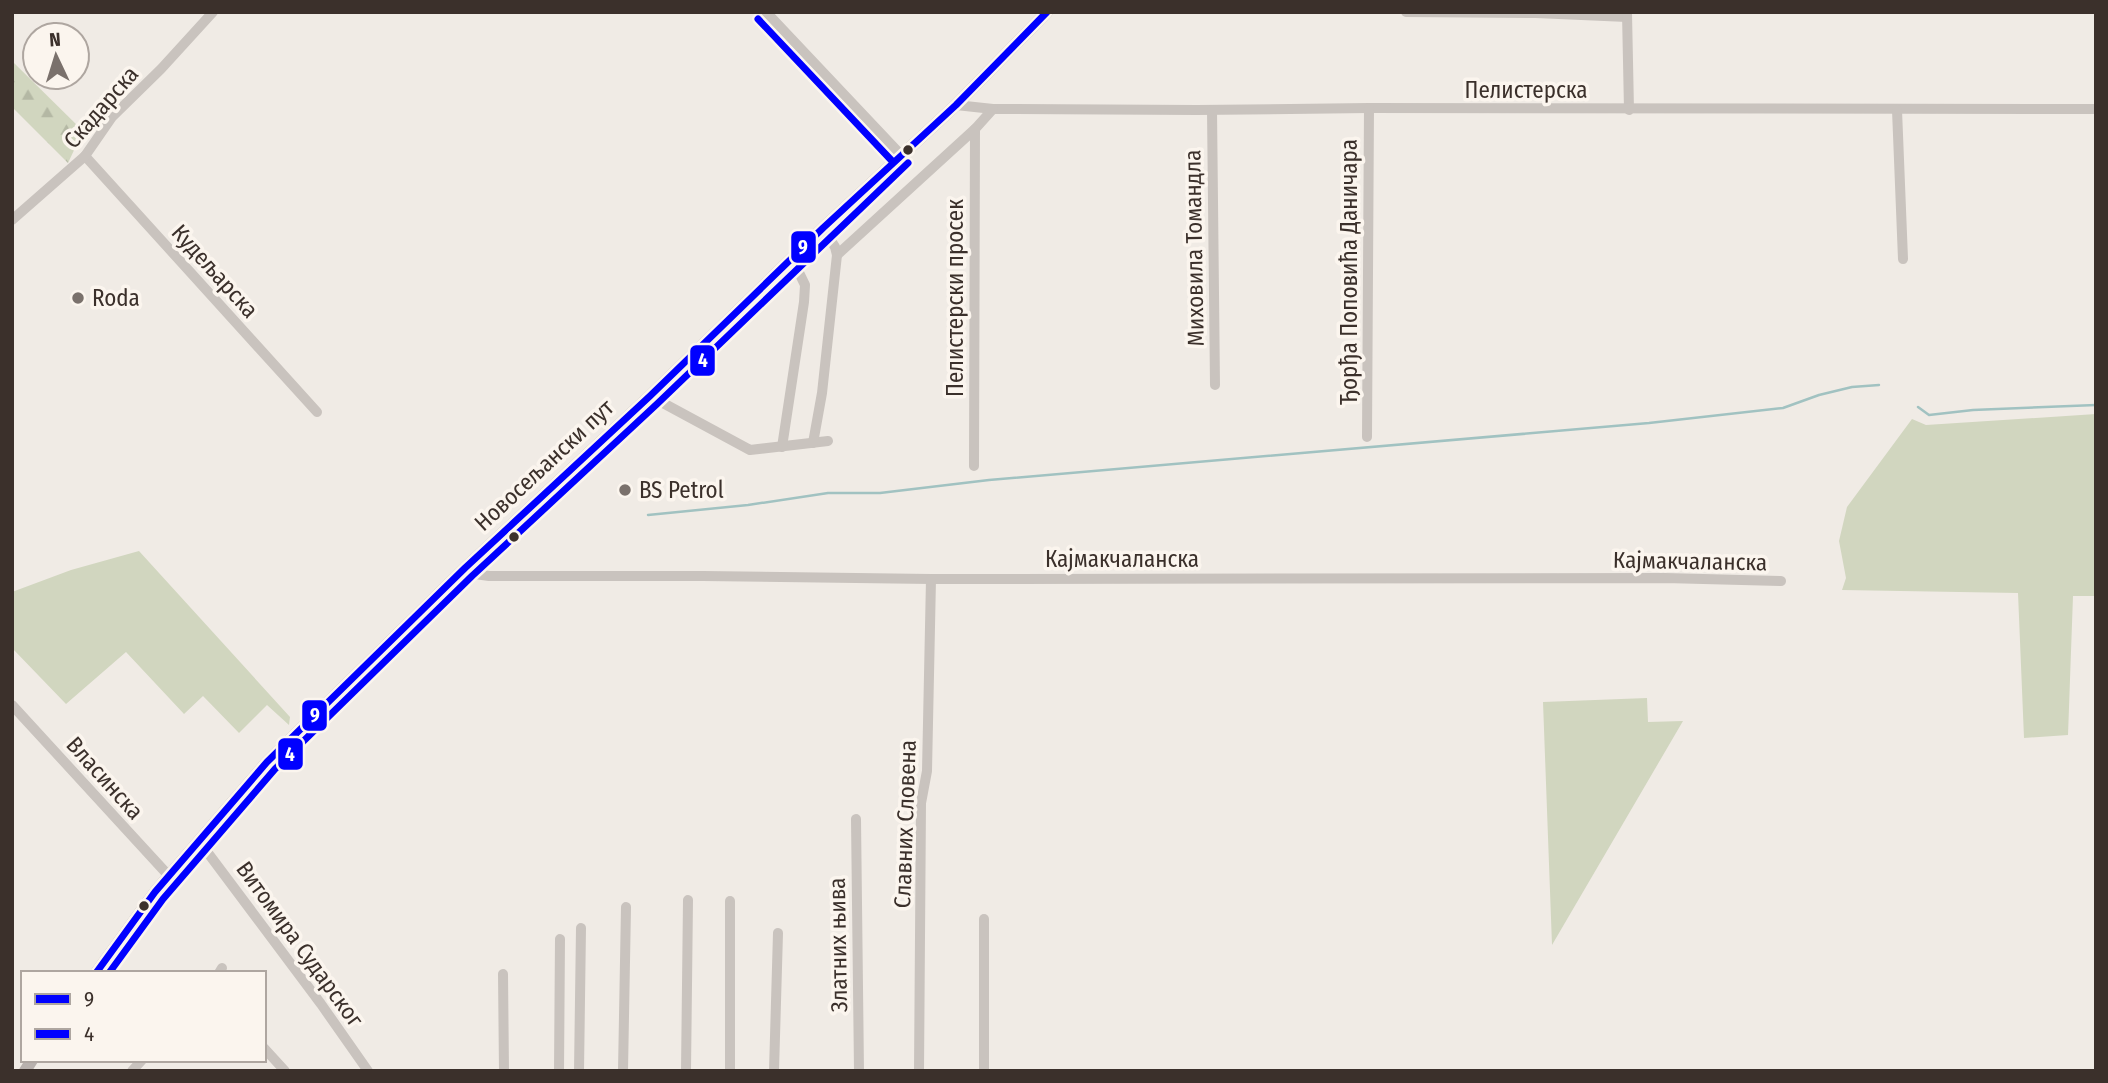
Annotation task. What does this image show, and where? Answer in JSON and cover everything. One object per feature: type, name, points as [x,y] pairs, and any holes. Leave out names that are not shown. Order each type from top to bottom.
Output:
[{"type":"main road","name":"Новосељански пут","points":[[98,971],[169,876],[267,762],[465,568],[956,105],[1047,12]]},
{"type":"street","name":"Скадарска","points":[[12,220],[85,156],[112,117],[213,12]]},
{"type":"street","points":[[766,12],[901,155]]},
{"type":"street","points":[[1406,12],[1627,15],[1629,110]]},
{"type":"street","name":"Пелистерска","points":[[956,105],[993,108],[1212,110],[2096,109]]},
{"type":"street","points":[[838,255],[975,129],[993,108]]},
{"type":"street","name":"Ђорђа Поповића Даничара","points":[[1367,437],[1369,108]]},
{"type":"street","name":"Миховила Томандла","points":[[1212,110],[1215,385]]},
{"type":"street","points":[[1897,110],[1903,259]]},
{"type":"street","name":"Пелистерски просек","points":[[974,466],[975,129]]},
{"type":"street","name":"Кудељарска","points":[[85,156],[317,412]]},
{"type":"street","points":[[813,443],[822,393],[838,255],[823,228]]},
{"type":"street","points":[[782,447],[804,302],[804,285],[792,258]]},
{"type":"street","points":[[650,396],[746,449],[760,450],[828,441]]},
{"type":"street","name":"Кајмакчаланска","points":[[465,568],[489,576],[931,579],[1665,578],[1781,581]]},
{"type":"street","name":"Славних Словена","points":[[919,1071],[921,803],[927,771],[931,579]]},
{"type":"street","name":"Власинска","points":[[12,705],[169,876]]},
{"type":"street","name":"Златних њива","points":[[856,819],[859,1071]]},
{"type":"street","name":"Витомира Сударског","points":[[199,841],[368,1071]]},
{"type":"street","points":[[687,1071],[688,900]]},
{"type":"street","points":[[730,901],[730,1071]]},
{"type":"street","points":[[623,1071],[626,907]]},
{"type":"street","points":[[984,919],[984,1071]]},
{"type":"street","points":[[579,1071],[580,928]]},
{"type":"street","points":[[774,1071],[778,933]]},
{"type":"street","points":[[559,1071],[560,939]]},
{"type":"street","points":[[503,974],[505,1071]]},
{"type":"street","points":[[266,1050],[285,1071]]},
{"type":"green space","points":[[12,61],[21,70],[21,91],[42,91],[83,131],[68,163],[12,107]]},
{"type":"green space","points":[[2096,414],[2096,596],[2073,596],[2068,735],[2024,738],[2018,593],[1842,590],[1846,578],[1839,541],[1847,507],[1912,419],[1926,425]]},
{"type":"green space","points":[[139,551],[290,717],[289,725],[267,705],[239,733],[203,696],[184,714],[126,652],[66,704],[12,648],[12,592],[71,570]]},
{"type":"green space","points":[[1647,698],[1648,722],[1683,721],[1552,945],[1543,702]]},
{"type":"waterway","points":[[648,515],[748,505],[828,493],[880,493],[989,480],[1649,423],[1783,408],[1852,387],[1879,385]]},
{"type":"waterway","points":[[1918,407],[1929,415],[1973,410],[2096,405]]},
{"type":"transit line","name":"9","points":[[97,971],[155,892],[267,762],[465,568],[956,105],[1047,12]]},
{"type":"transit line","name":"4","points":[[758,19],[893,162]]},
{"type":"transit line","name":"4","points":[[110,971],[163,899],[275,769],[472,576],[657,404],[908,163]]},
{"type":"place","name":"Roda","points":[[78,298]]},
{"type":"place","name":"BS Petrol","points":[[625,490]]}]
